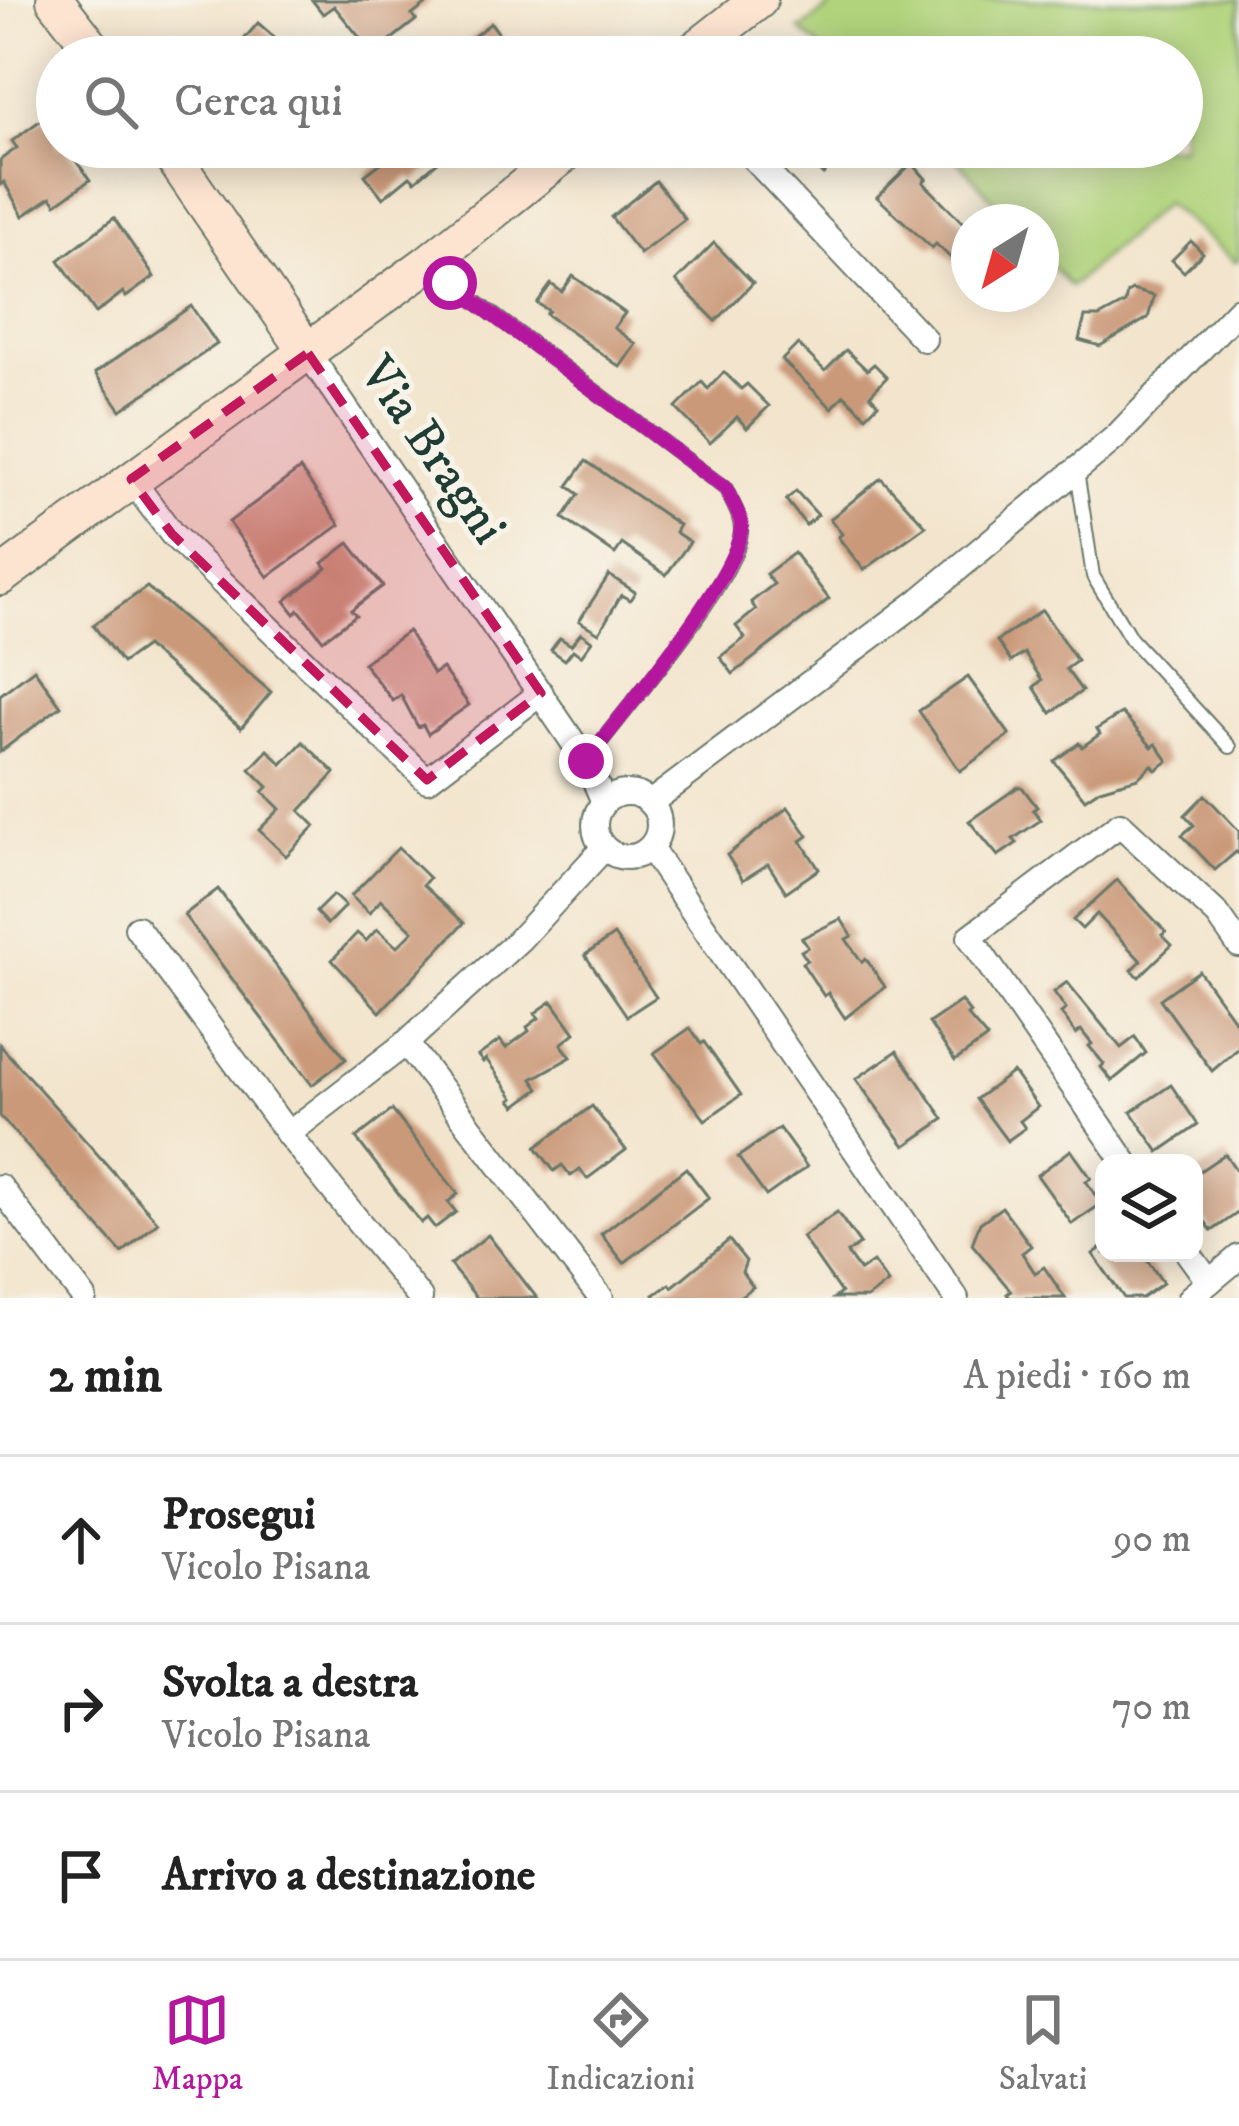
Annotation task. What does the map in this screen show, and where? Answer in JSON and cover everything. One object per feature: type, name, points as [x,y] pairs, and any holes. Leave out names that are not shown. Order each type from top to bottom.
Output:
[{"type":"street","points":[[56,0],[83,36]]},
{"type":"street","points":[[713,36],[759,0]]},
{"type":"street","points":[[180,168],[308,353],[547,168]]},
{"type":"street","points":[[763,168],[924,339]]},
{"type":"street","points":[[650,803],[919,601],[1118,436],[1239,309]]},
{"type":"street","name":"Via Bragni","points":[[0,577],[308,353],[586,761],[604,802]]},
{"type":"street","points":[[131,479],[172,534],[427,780],[541,694]]},
{"type":"street","points":[[628,793],[650,803],[659,826],[650,848],[626,857],[604,848],[595,825],[604,802],[628,793]]},
{"type":"street","points":[[1120,1154],[970,938],[1120,824],[1218,915],[1239,945]]},
{"type":"street","points":[[288,1134],[406,1043],[519,940],[604,848]]},
{"type":"street","points":[[650,848],[956,1298]]},
{"type":"street","points":[[136,928],[288,1134],[420,1298]]},
{"type":"street","points":[[406,1043],[601,1298]]},
{"type":"street","points":[[0,1187],[84,1298]]},
{"type":"street","points":[[1199,1290],[1239,1257]]},
{"type":"lane","points":[[427,264],[726,489],[741,521],[740,539],[719,586],[586,761]]},
{"type":"lane","points":[[1077,470],[1093,575],[1131,639],[1230,747]]},
{"type":"highlighted area","points":[[308,353],[541,693],[427,780],[172,534],[131,479]]},
{"type":"green space","points":[[838,0],[1239,0],[1239,259],[1236,262],[1165,203],[1070,287],[1059,274],[1059,204],[997,204],[965,168],[1203,168],[1203,36],[807,36],[800,30]]},
{"type":"building","points":[[312,0],[432,0],[396,36],[358,36],[334,6],[323,14]]},
{"type":"building","points":[[258,23],[273,36],[247,36]]},
{"type":"building","points":[[491,23],[501,36],[474,36]]},
{"type":"building","points":[[36,124],[36,168],[81,168],[90,180],[56,204],[51,197],[23,216],[4,182],[0,185],[0,160],[17,148],[12,141]]},
{"type":"building","points":[[374,168],[431,168],[415,181],[410,176],[383,198],[365,175]]},
{"type":"building","points":[[907,168],[916,168],[926,179],[923,182],[951,211],[951,258],[936,244],[932,248],[877,197]]},
{"type":"building","points":[[656,181],[685,219],[640,254],[611,217]]},
{"type":"building","points":[[114,218],[154,277],[126,297],[123,292],[96,313],[59,260]]},
{"type":"building","points":[[1191,241],[1203,253],[1184,272],[1172,260]]},
{"type":"building","points":[[714,243],[753,283],[716,321],[676,281]]},
{"type":"building","points":[[573,276],[625,313],[614,328],[636,344],[620,367],[537,303],[551,284],[562,292]]},
{"type":"building","points":[[1132,290],[1154,296],[1148,318],[1100,346],[1079,340],[1085,317],[1099,317],[1125,303]]},
{"type":"building","points":[[191,306],[217,344],[121,410],[95,373]]},
{"type":"building","points":[[798,344],[825,371],[846,350],[867,370],[874,364],[887,377],[870,395],[878,404],[866,416],[844,395],[832,408],[782,360]]},
{"type":"building","points":[[724,372],[741,389],[747,384],[769,406],[747,428],[737,417],[710,443],[676,408],[702,382],[708,389]]},
{"type":"building","points":[[586,461],[679,525],[675,532],[690,542],[666,575],[622,544],[615,554],[563,518],[579,494],[568,486]]},
{"type":"building","points":[[300,469],[340,525],[268,577],[229,522]]},
{"type":"building","points":[[881,478],[926,526],[864,570],[830,519]]},
{"type":"building","points":[[796,491],[818,515],[806,525],[786,500]]},
{"type":"building","points":[[349,543],[383,586],[323,640],[299,610],[295,614],[285,601],[327,568],[323,563]]},
{"type":"building","points":[[794,553],[829,599],[733,674],[720,657],[745,638],[736,626],[756,610],[751,602],[774,584],[766,574]]},
{"type":"building","points":[[609,575],[635,592],[630,600],[621,595],[599,633],[579,621]]},
{"type":"building","points":[[147,587],[271,692],[241,728],[146,646],[122,663],[93,625]]},
{"type":"building","points":[[1042,610],[1077,661],[1066,669],[1082,691],[1051,713],[1034,687],[1042,680],[1024,653],[1011,662],[997,641]]},
{"type":"building","points":[[408,631],[433,674],[442,668],[469,705],[428,734],[423,725],[418,727],[401,695],[393,701],[363,663]]},
{"type":"building","points":[[581,633],[592,641],[581,656],[573,650],[565,660],[551,650],[560,638],[571,645]]},
{"type":"building","points":[[34,669],[61,706],[0,752],[0,695]]},
{"type":"building","points":[[968,677],[1010,735],[960,771],[919,711]]},
{"type":"building","points":[[1122,713],[1168,761],[1085,799],[1054,761],[1079,743],[1082,747],[1100,734],[1097,729]]},
{"type":"building","points":[[303,742],[335,773],[300,811],[315,826],[286,856],[259,830],[280,809],[250,769],[268,750],[282,764]]},
{"type":"building","points":[[1018,787],[1037,807],[1033,810],[1041,820],[998,856],[969,821]]},
{"type":"building","points":[[1205,795],[1239,831],[1239,854],[1215,870],[1182,835],[1194,825],[1185,815]]},
{"type":"building","points":[[788,807],[808,836],[801,841],[819,869],[786,892],[768,864],[743,880],[727,855]]},
{"type":"building","points":[[398,848],[429,878],[423,885],[464,923],[380,1012],[332,960],[357,933],[366,941],[377,929],[397,947],[413,931],[381,900],[369,913],[351,896]]},
{"type":"building","points":[[1117,880],[1166,932],[1162,935],[1172,945],[1139,977],[1132,970],[1141,961],[1097,914],[1082,929],[1073,920]]},
{"type":"building","points":[[218,889],[346,1059],[312,1085],[184,915]]},
{"type":"building","points":[[333,895],[345,906],[327,924],[316,912]]},
{"type":"building","points":[[841,919],[852,936],[846,939],[885,987],[845,1018],[802,963],[807,960],[801,951],[808,947],[802,938]]},
{"type":"building","points":[[614,935],[656,997],[627,1016],[585,955]]},
{"type":"building","points":[[1199,971],[1239,1027],[1239,1048],[1212,1071],[1160,999]]},
{"type":"building","points":[[1067,982],[1121,1048],[1135,1037],[1146,1053],[1112,1081],[1092,1044],[1081,1030],[1076,1034],[1061,1013],[1066,1009],[1054,992]]},
{"type":"building","points":[[552,1001],[575,1033],[561,1044],[571,1057],[532,1079],[539,1089],[516,1106],[486,1059],[483,1062],[478,1056],[500,1040],[506,1048],[529,1031],[527,1027],[539,1018],[535,1013]]},
{"type":"building","points":[[961,1001],[987,1038],[955,1061],[929,1023]]},
{"type":"building","points":[[690,1028],[741,1095],[705,1120],[654,1053]]},
{"type":"building","points":[[0,1045],[158,1222],[122,1253],[0,1116]]},
{"type":"building","points":[[897,1051],[944,1119],[905,1146],[856,1079]]},
{"type":"building","points":[[1013,1072],[1038,1107],[1020,1121],[1025,1128],[1007,1141],[976,1099]]},
{"type":"building","points":[[1171,1085],[1198,1125],[1159,1152],[1131,1112]]},
{"type":"building","points":[[592,1106],[626,1150],[587,1179],[580,1169],[571,1176],[562,1165],[554,1171],[536,1147]]},
{"type":"building","points":[[392,1110],[458,1194],[448,1202],[456,1212],[435,1228],[427,1218],[421,1223],[356,1138]]},
{"type":"building","points":[[779,1128],[807,1167],[766,1196],[738,1157]]},
{"type":"building","points":[[1071,1150],[1091,1178],[1086,1181],[1095,1195],[1095,1208],[1072,1224],[1037,1175]]},
{"type":"building","points":[[1225,1154],[1239,1174],[1239,1212],[1212,1231],[1203,1219],[1203,1169]]},
{"type":"building","points":[[686,1168],[709,1198],[624,1263],[601,1234]]},
{"type":"building","points":[[1002,1207],[1031,1246],[1022,1253],[1035,1273],[1044,1267],[1065,1298],[1010,1298],[1011,1291],[972,1244],[980,1223]]},
{"type":"building","points":[[837,1212],[860,1244],[847,1253],[860,1271],[873,1262],[888,1283],[867,1298],[834,1298],[841,1293],[802,1237]]},
{"type":"building","points":[[488,1235],[537,1298],[477,1298],[450,1265]]},
{"type":"building","points":[[729,1240],[746,1261],[742,1272],[753,1287],[738,1298],[656,1298],[654,1295],[672,1287]]},
{"type":"building","points":[[1099,1262],[1148,1262],[1163,1283],[1142,1298],[1124,1298]]},
{"type":"route","points":[[450,283],[726,489],[741,521],[740,539],[719,586],[586,761]]}]
